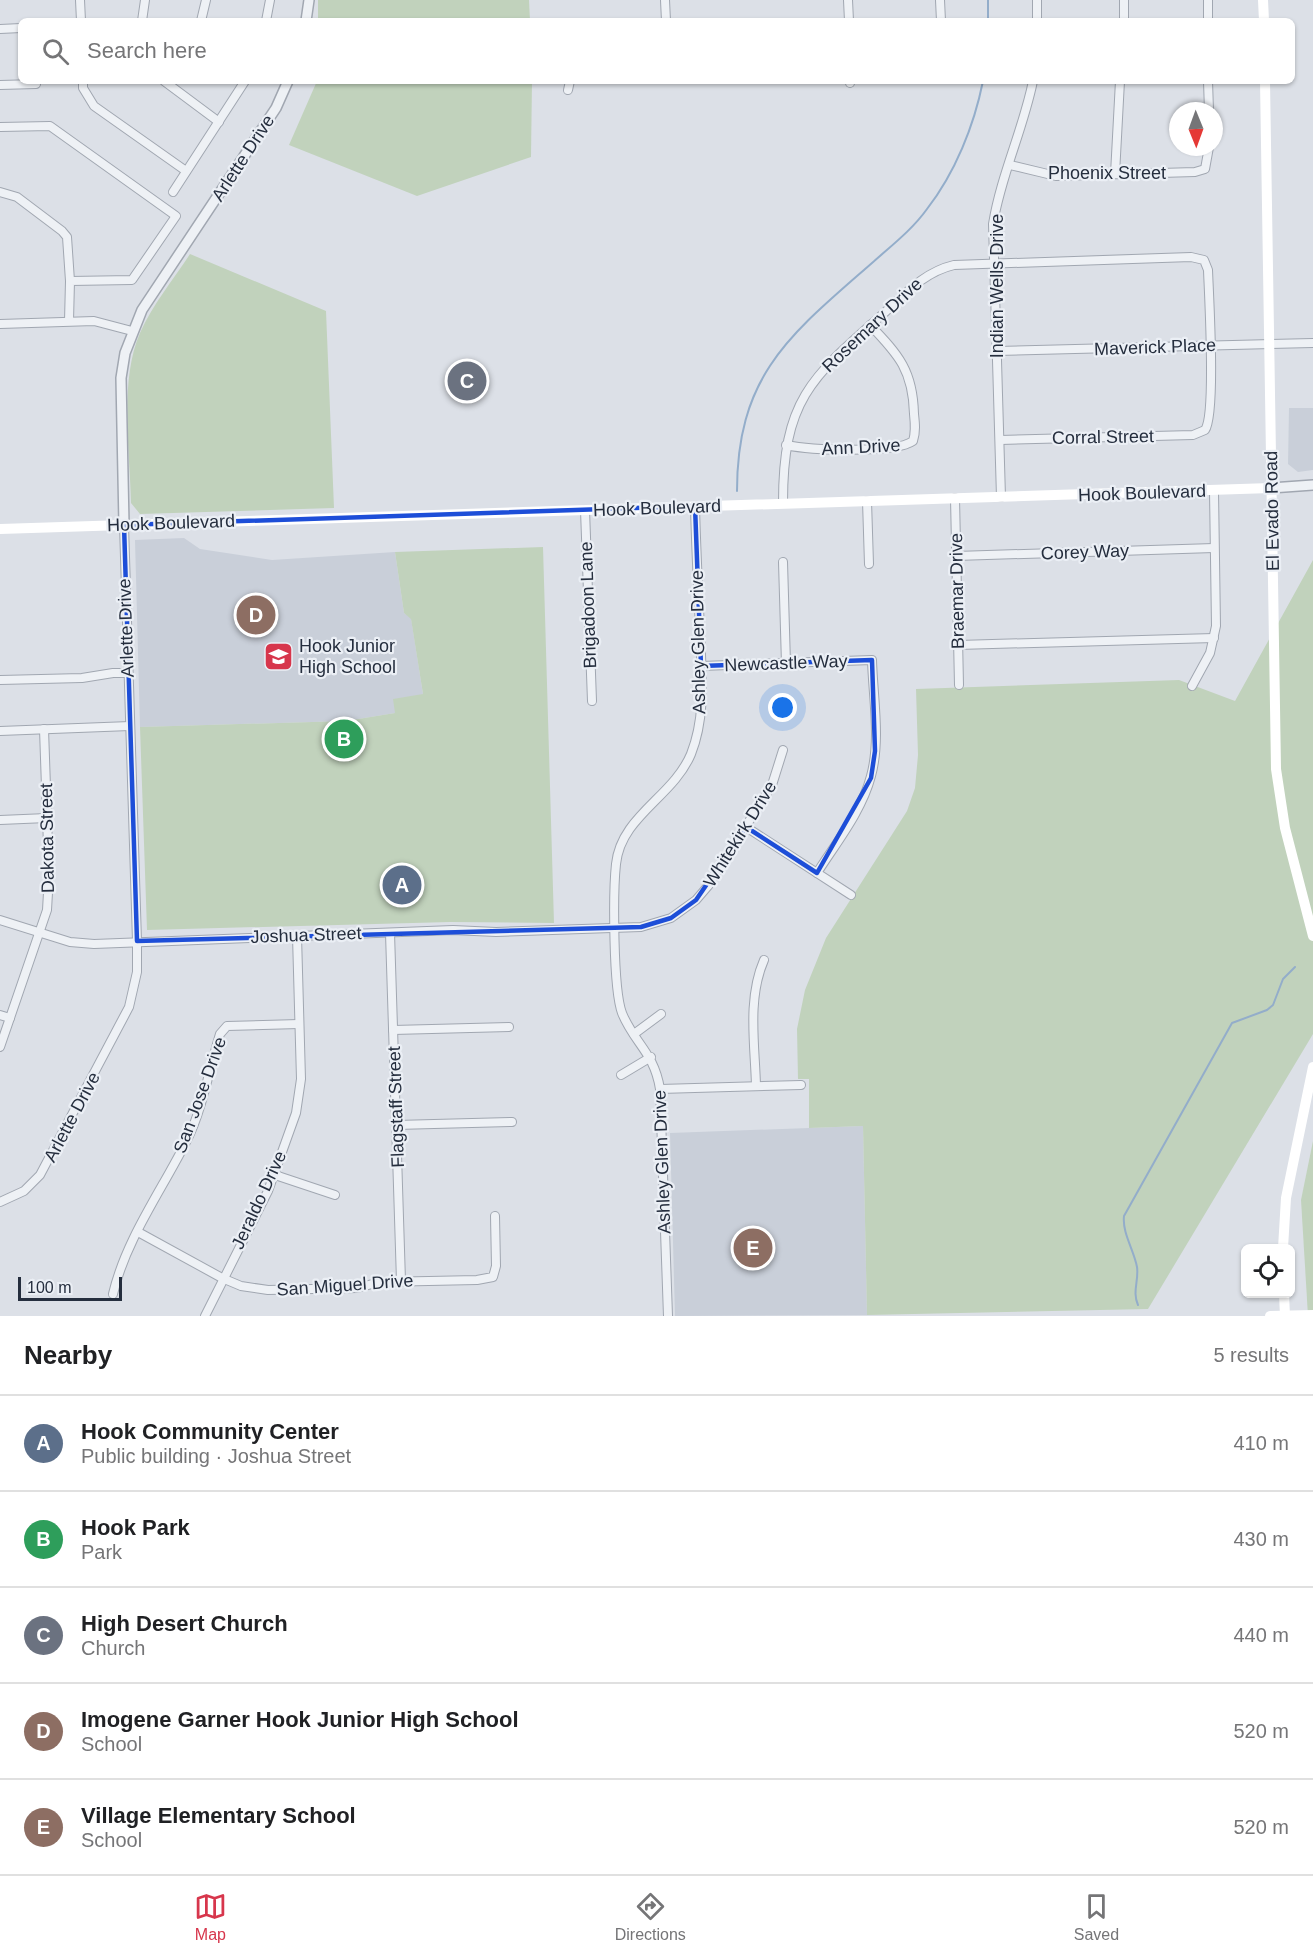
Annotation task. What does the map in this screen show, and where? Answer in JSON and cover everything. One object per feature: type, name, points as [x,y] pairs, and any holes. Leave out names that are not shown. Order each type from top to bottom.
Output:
[{"type":"main road","points":[[1263,0],[1264,18]]},
{"type":"main road","name":"El Evado Road","points":[[1265,84],[1277,777],[1285,828],[1313,936]]},
{"type":"main road","name":"Hook Boulevard","points":[[0,529],[1271,488]]},
{"type":"main road","points":[[1283,1244],[1286,1198],[1313,1067]]},
{"type":"main road","points":[[1284,1298],[1285,1316]]},
{"type":"main road","points":[[1270,1316],[1313,1315]]},
{"type":"street","points":[[80,0],[81,18]]},
{"type":"street","points":[[142,18],[145,0]]},
{"type":"street","points":[[202,18],[206,0]]},
{"type":"street","points":[[267,18],[270,0]]},
{"type":"street","points":[[306,18],[309,0]]},
{"type":"street","points":[[665,0],[666,18]]},
{"type":"street","points":[[848,0],[849,18]]},
{"type":"street","points":[[940,0],[941,18]]},
{"type":"street","points":[[1037,0],[1037,18]]},
{"type":"street","points":[[1124,0],[1124,18]]},
{"type":"street","points":[[1208,0],[1208,18]]},
{"type":"street","points":[[0,29],[18,28]]},
{"type":"street","points":[[0,86],[36,84]]},
{"type":"street","points":[[83,84],[94,106],[186,171]]},
{"type":"street","points":[[174,84],[219,122]]},
{"type":"street","points":[[173,192],[243,84]]},
{"type":"street","name":"Arlette Drive","points":[[0,1203],[24,1191],[40,1175],[129,1007],[137,972],[121,378],[132,331],[142,310],[276,108],[287,84]]},
{"type":"street","name":"Indian Wells Drive","points":[[1001,497],[993,224],[998,194],[1023,126],[1032,84]]},
{"type":"street","points":[[1115,174],[1120,84]]},
{"type":"street","points":[[1208,84],[1209,102]]},
{"type":"street","points":[[0,127],[50,126],[176,216],[132,280],[70,281]]},
{"type":"street","name":"Phoenix Street","points":[[1010,165],[1056,176],[1115,174],[1205,169],[1209,156]]},
{"type":"street","points":[[0,192],[17,197],[67,237],[70,281],[69,321]]},
{"type":"street","name":"Rosemary Drive","points":[[783,503],[786,445],[798,406],[810,386],[830,360],[925,276],[939,268],[994,263],[1191,257],[1204,260],[1208,270],[1210,345]]},
{"type":"street","points":[[0,324],[94,321],[132,331]]},
{"type":"street","name":"Ann Drive","points":[[786,445],[809,450],[898,447],[913,441],[914,394],[910,377],[904,363],[870,325]]},
{"type":"street","name":"Maverick Place","points":[[997,351],[1313,343]]},
{"type":"street","name":"Corral Street","points":[[1000,440],[1193,435],[1205,430],[1210,418],[1210,345]]},
{"type":"street","name":"Hook Boulevard","points":[[1271,488],[1313,485]]},
{"type":"street","points":[[1192,686],[1210,653],[1214,638],[1214,491]]},
{"type":"street","name":"Braemar Drive","points":[[956,498],[959,685]]},
{"type":"street","points":[[867,501],[869,564]]},
{"type":"street","name":"Ashley Glen Drive","points":[[668,1316],[660,1089],[651,1057],[622,1013],[617,992],[615,874],[619,849],[635,820],[664,794],[690,755],[701,716],[695,506]]},
{"type":"street","name":"Brigadoon Lane","points":[[585,510],[592,701]]},
{"type":"street","name":"Corey Way","points":[[956,556],[1214,548]]},
{"type":"street","points":[[783,562],[786,663]]},
{"type":"street","points":[[958,645],[1214,638]]},
{"type":"street","name":"Newcastle Way","points":[[701,666],[872,660],[875,751],[871,778],[863,798],[817,873]]},
{"type":"street","points":[[0,680],[82,678],[128,673]]},
{"type":"street","points":[[0,731],[130,726]]},
{"type":"street","name":"Dakota Street","points":[[0,1047],[47,910],[49,888],[44,729]]},
{"type":"street","name":"Whitekirk Drive","points":[[616,928],[656,924],[682,912],[708,886],[772,785],[783,750]]},
{"type":"street","points":[[0,820],[47,818]]},
{"type":"street","points":[[746,827],[851,895]]},
{"type":"street","name":"Joshua Street","points":[[0,920],[70,942],[94,944],[137,940],[616,928]]},
{"type":"street","name":"Flagstaff Street","points":[[390,933],[401,1281]]},
{"type":"street","name":"Jeraldo Drive","points":[[205,1316],[275,1174],[299,1095],[300,1024],[297,936]]},
{"type":"street","points":[[756,1086],[754,996],[756,977],[764,960]]},
{"type":"street","points":[[634,1034],[661,1014]]},
{"type":"street","points":[[0,1015],[10,1018]]},
{"type":"street","name":"San Jose Drive","points":[[113,1294],[117,1277],[138,1232],[189,1138],[220,1034],[227,1026],[300,1024]]},
{"type":"street","points":[[393,1030],[509,1027]]},
{"type":"street","points":[[621,1075],[651,1057]]},
{"type":"street","points":[[660,1089],[801,1085]]},
{"type":"street","points":[[396,1125],[512,1122]]},
{"type":"street","points":[[275,1174],[335,1196]]},
{"type":"street","name":"San Miguel Drive","points":[[138,1232],[241,1286],[268,1290],[357,1288],[380,1282],[477,1280],[493,1277],[496,1266],[495,1216]]},
{"type":"highlighted area","points":[[695,506],[701,666],[872,660],[875,751],[871,778],[817,873],[746,827],[696,900],[671,918],[641,927],[137,941],[124,525]]},
{"type":"shaded area","points":[[1289,408],[1313,408],[1313,470],[1298,472],[1288,464]]},
{"type":"shaded area","name":"Hook Junior High School","points":[[184,538],[200,549],[272,560],[395,552],[404,613],[411,618],[423,694],[395,713],[346,721],[140,727],[135,540]]},
{"type":"shaded area","points":[[863,1126],[867,1315],[675,1316],[670,1133]]},
{"type":"green space","points":[[318,0],[529,0],[530,18],[318,18]]},
{"type":"green space","points":[[316,84],[532,84],[531,157],[417,196],[289,145]]},
{"type":"green space","points":[[190,254],[326,311],[334,508],[140,514],[131,503],[127,416],[130,372],[134,352],[140,333],[151,312]]},
{"type":"green space","points":[[543,547],[554,923],[450,922],[147,930],[140,727],[346,721],[395,713],[393,699],[423,694],[411,619],[404,613],[395,552]]},
{"type":"green space","points":[[1313,560],[1313,1034],[1148,1309],[867,1315],[863,1126],[809,1128],[809,1079],[798,1079],[797,1029],[805,990],[826,938],[907,811],[915,788],[918,755],[916,689],[1179,680],[1235,701]]},
{"type":"green space","points":[[1313,1141],[1313,1316],[1308,1316],[1301,1200]]},
{"type":"waterway","points":[[988,0],[988,18]]},
{"type":"waterway","points":[[737,491],[739,451],[747,416],[758,386],[774,360],[794,335],[901,238],[927,209],[955,165],[969,132],[982,84]]},
{"type":"waterway","points":[[1138,1305],[1136,1300],[1137,1267],[1125,1229],[1124,1216],[1232,1023],[1267,1010],[1273,1005],[1283,979],[1295,967]]},
{"type":"place","name":"High Desert Church","points":[[467,381]]},
{"type":"place","name":"Imogene Garner Hook Junior High School","points":[[256,615]]},
{"type":"place","name":"Hook Junior High School","points":[[278,656]]},
{"type":"place","name":"Hook Park","points":[[344,739]]},
{"type":"place","name":"Hook Community Center","points":[[402,885]]},
{"type":"place","name":"Village Elementary School","points":[[753,1248]]}]
